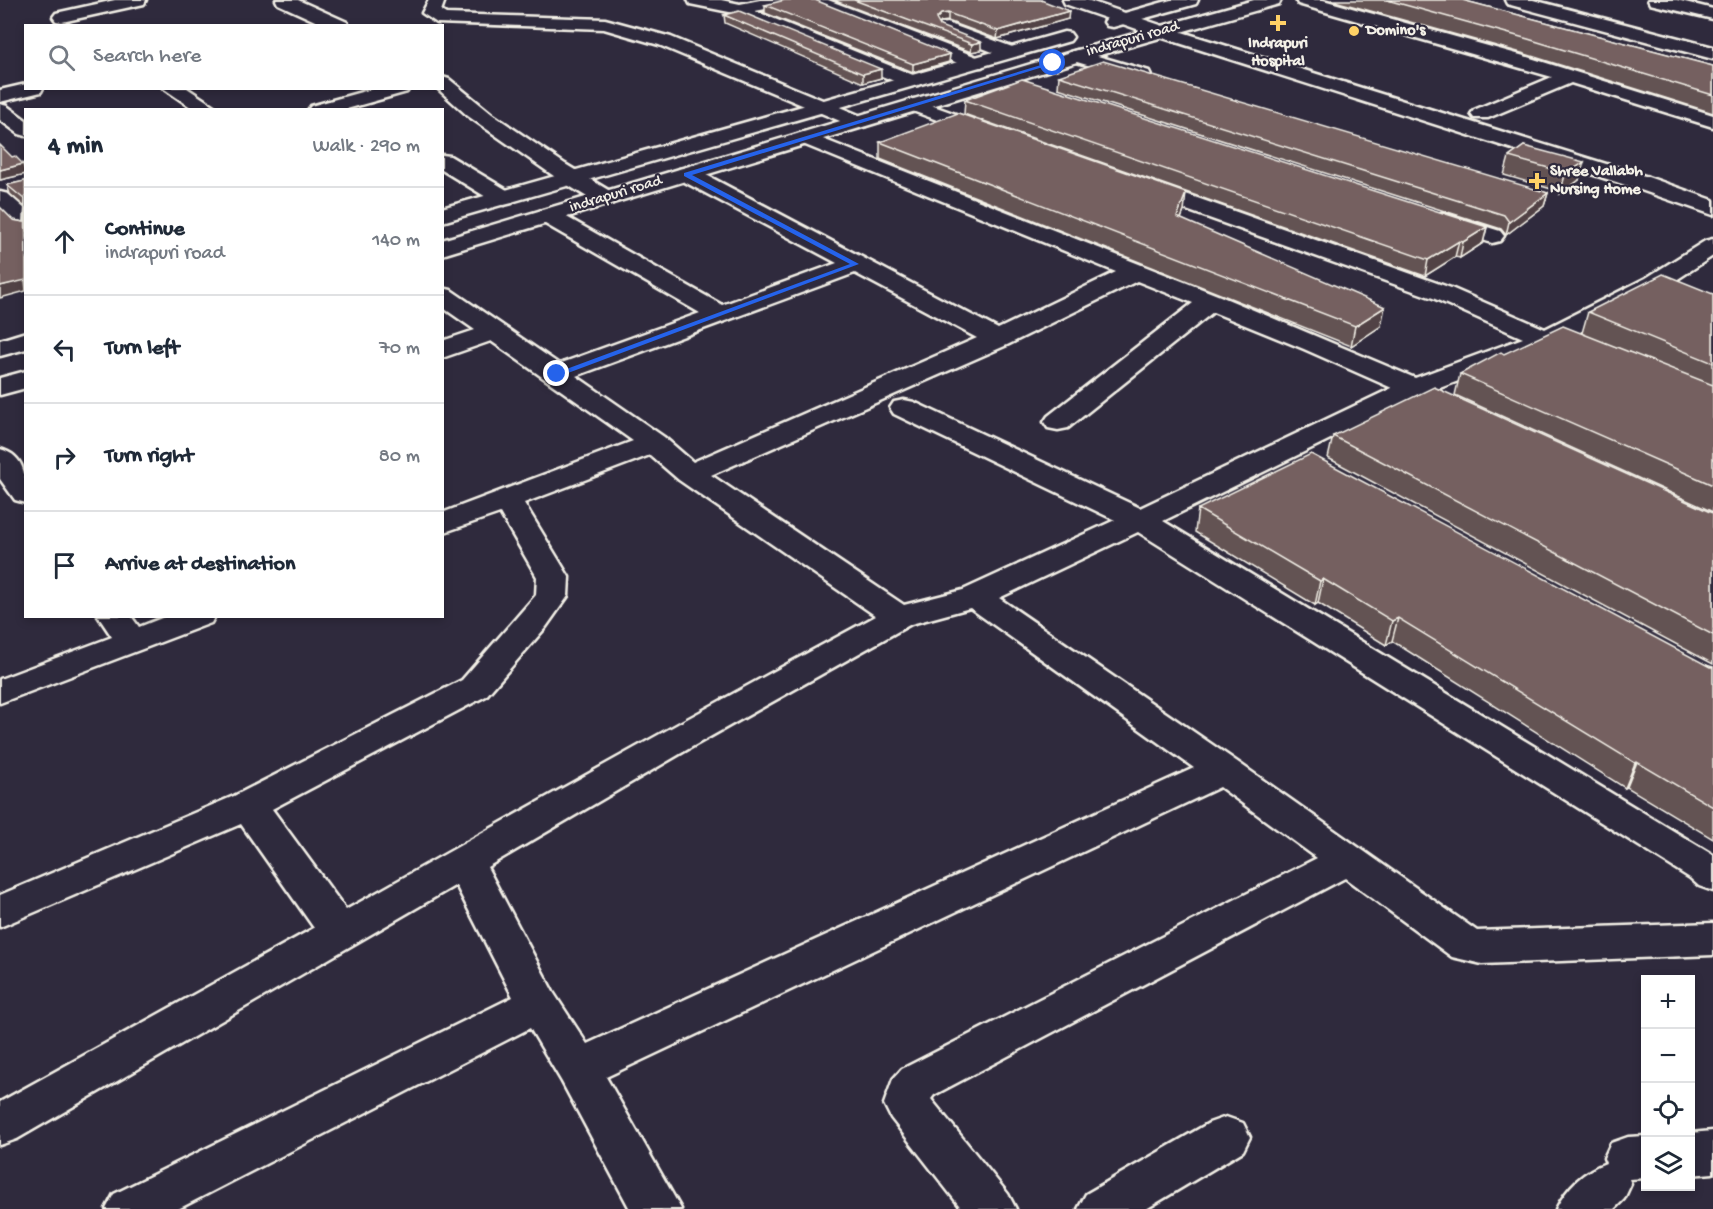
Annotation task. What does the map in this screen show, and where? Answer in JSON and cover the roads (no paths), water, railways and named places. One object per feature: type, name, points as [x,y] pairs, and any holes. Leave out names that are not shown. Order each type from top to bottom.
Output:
[{"type":"street","points":[[62,17],[138,0]]},
{"type":"street","points":[[288,0],[337,24]]},
{"type":"street","points":[[437,0],[431,13],[443,19],[605,24],[630,30],[665,41],[859,122]]},
{"type":"street","points":[[696,0],[740,9],[752,17],[911,81]]},
{"type":"street","points":[[740,9],[787,0]]},
{"type":"street","points":[[813,0],[975,63]]},
{"type":"street","points":[[1071,0],[1122,10],[1164,32],[1572,160],[1713,208]]},
{"type":"street","name":"indrapuri road","points":[[444,214],[1084,31],[1122,10],[1152,11],[1190,0]]},
{"type":"street","name":"indrapuri road","points":[[444,247],[1002,78],[1273,0]]},
{"type":"street","points":[[1304,0],[1516,60],[1713,121]]},
{"type":"street","points":[[1513,0],[1713,53]]},
{"type":"street","points":[[1656,0],[1713,15]]},
{"type":"street","points":[[1152,11],[1480,114],[1713,193]]},
{"type":"street","points":[[302,24],[324,18]]},
{"type":"street","points":[[927,20],[1009,52]]},
{"type":"street","points":[[1077,56],[1156,79]]},
{"type":"street","points":[[1480,114],[1569,77]]},
{"type":"street","points":[[1002,78],[1037,89]]},
{"type":"street","points":[[444,85],[458,99],[571,179],[605,198]]},
{"type":"street","points":[[0,96],[26,90]]},
{"type":"street","points":[[175,90],[207,108]]},
{"type":"street","points":[[325,108],[393,90]]},
{"type":"street","points":[[914,105],[1004,137]]},
{"type":"street","points":[[0,111],[24,129]]},
{"type":"street","points":[[805,138],[1314,343],[1446,403]]},
{"type":"street","points":[[444,162],[504,198]]},
{"type":"street","points":[[687,174],[998,339]]},
{"type":"street","points":[[1127,181],[1442,293],[1551,337],[1587,347]]},
{"type":"street","points":[[6,190],[24,220]]},
{"type":"street","points":[[1424,214],[1492,236]]},
{"type":"street","points":[[548,216],[720,314]]},
{"type":"street","points":[[0,1125],[677,739],[899,617],[975,597],[1414,388],[1551,337],[1670,289],[1713,246]]},
{"type":"street","points":[[557,374],[856,264]]},
{"type":"street","points":[[689,474],[998,339],[1136,272]]},
{"type":"street","points":[[444,297],[654,443],[689,474],[899,617]]},
{"type":"street","points":[[1059,422],[1210,302]]},
{"type":"street","points":[[444,349],[493,332]]},
{"type":"street","points":[[0,348],[24,341]]},
{"type":"street","points":[[0,387],[24,380]]},
{"type":"street","points":[[904,408],[1140,520],[1694,862],[1713,876]]},
{"type":"street","points":[[444,523],[654,443]]},
{"type":"street","points":[[1285,451],[1316,468]]},
{"type":"street","points":[[0,458],[19,494]]},
{"type":"street","points":[[0,912],[248,805],[474,688],[552,596],[553,577],[507,499]]},
{"type":"street","points":[[975,597],[1223,770],[1467,946],[1482,948],[1713,939]]},
{"type":"street","points":[[0,692],[123,629],[187,618]]},
{"type":"street","points":[[578,1069],[1223,770]]},
{"type":"street","points":[[248,805],[340,933]]},
{"type":"street","points":[[991,1209],[908,1104],[909,1093],[918,1082],[1348,859]]},
{"type":"street","points":[[463,861],[538,1004],[578,1069],[656,1209]]},
{"type":"street","points":[[131,1209],[538,1004]]},
{"type":"street","points":[[1103,1209],[1226,1137]]},
{"type":"street","points":[[1695,1154],[1713,1152]]},
{"type":"place","name":"Indrapuri Hospital","points":[[1278,23]]},
{"type":"place","name":"Domino's","points":[[1354,31]]},
{"type":"place","name":"Shree Vallabh Nursing Home","points":[[1537,181]]}]
